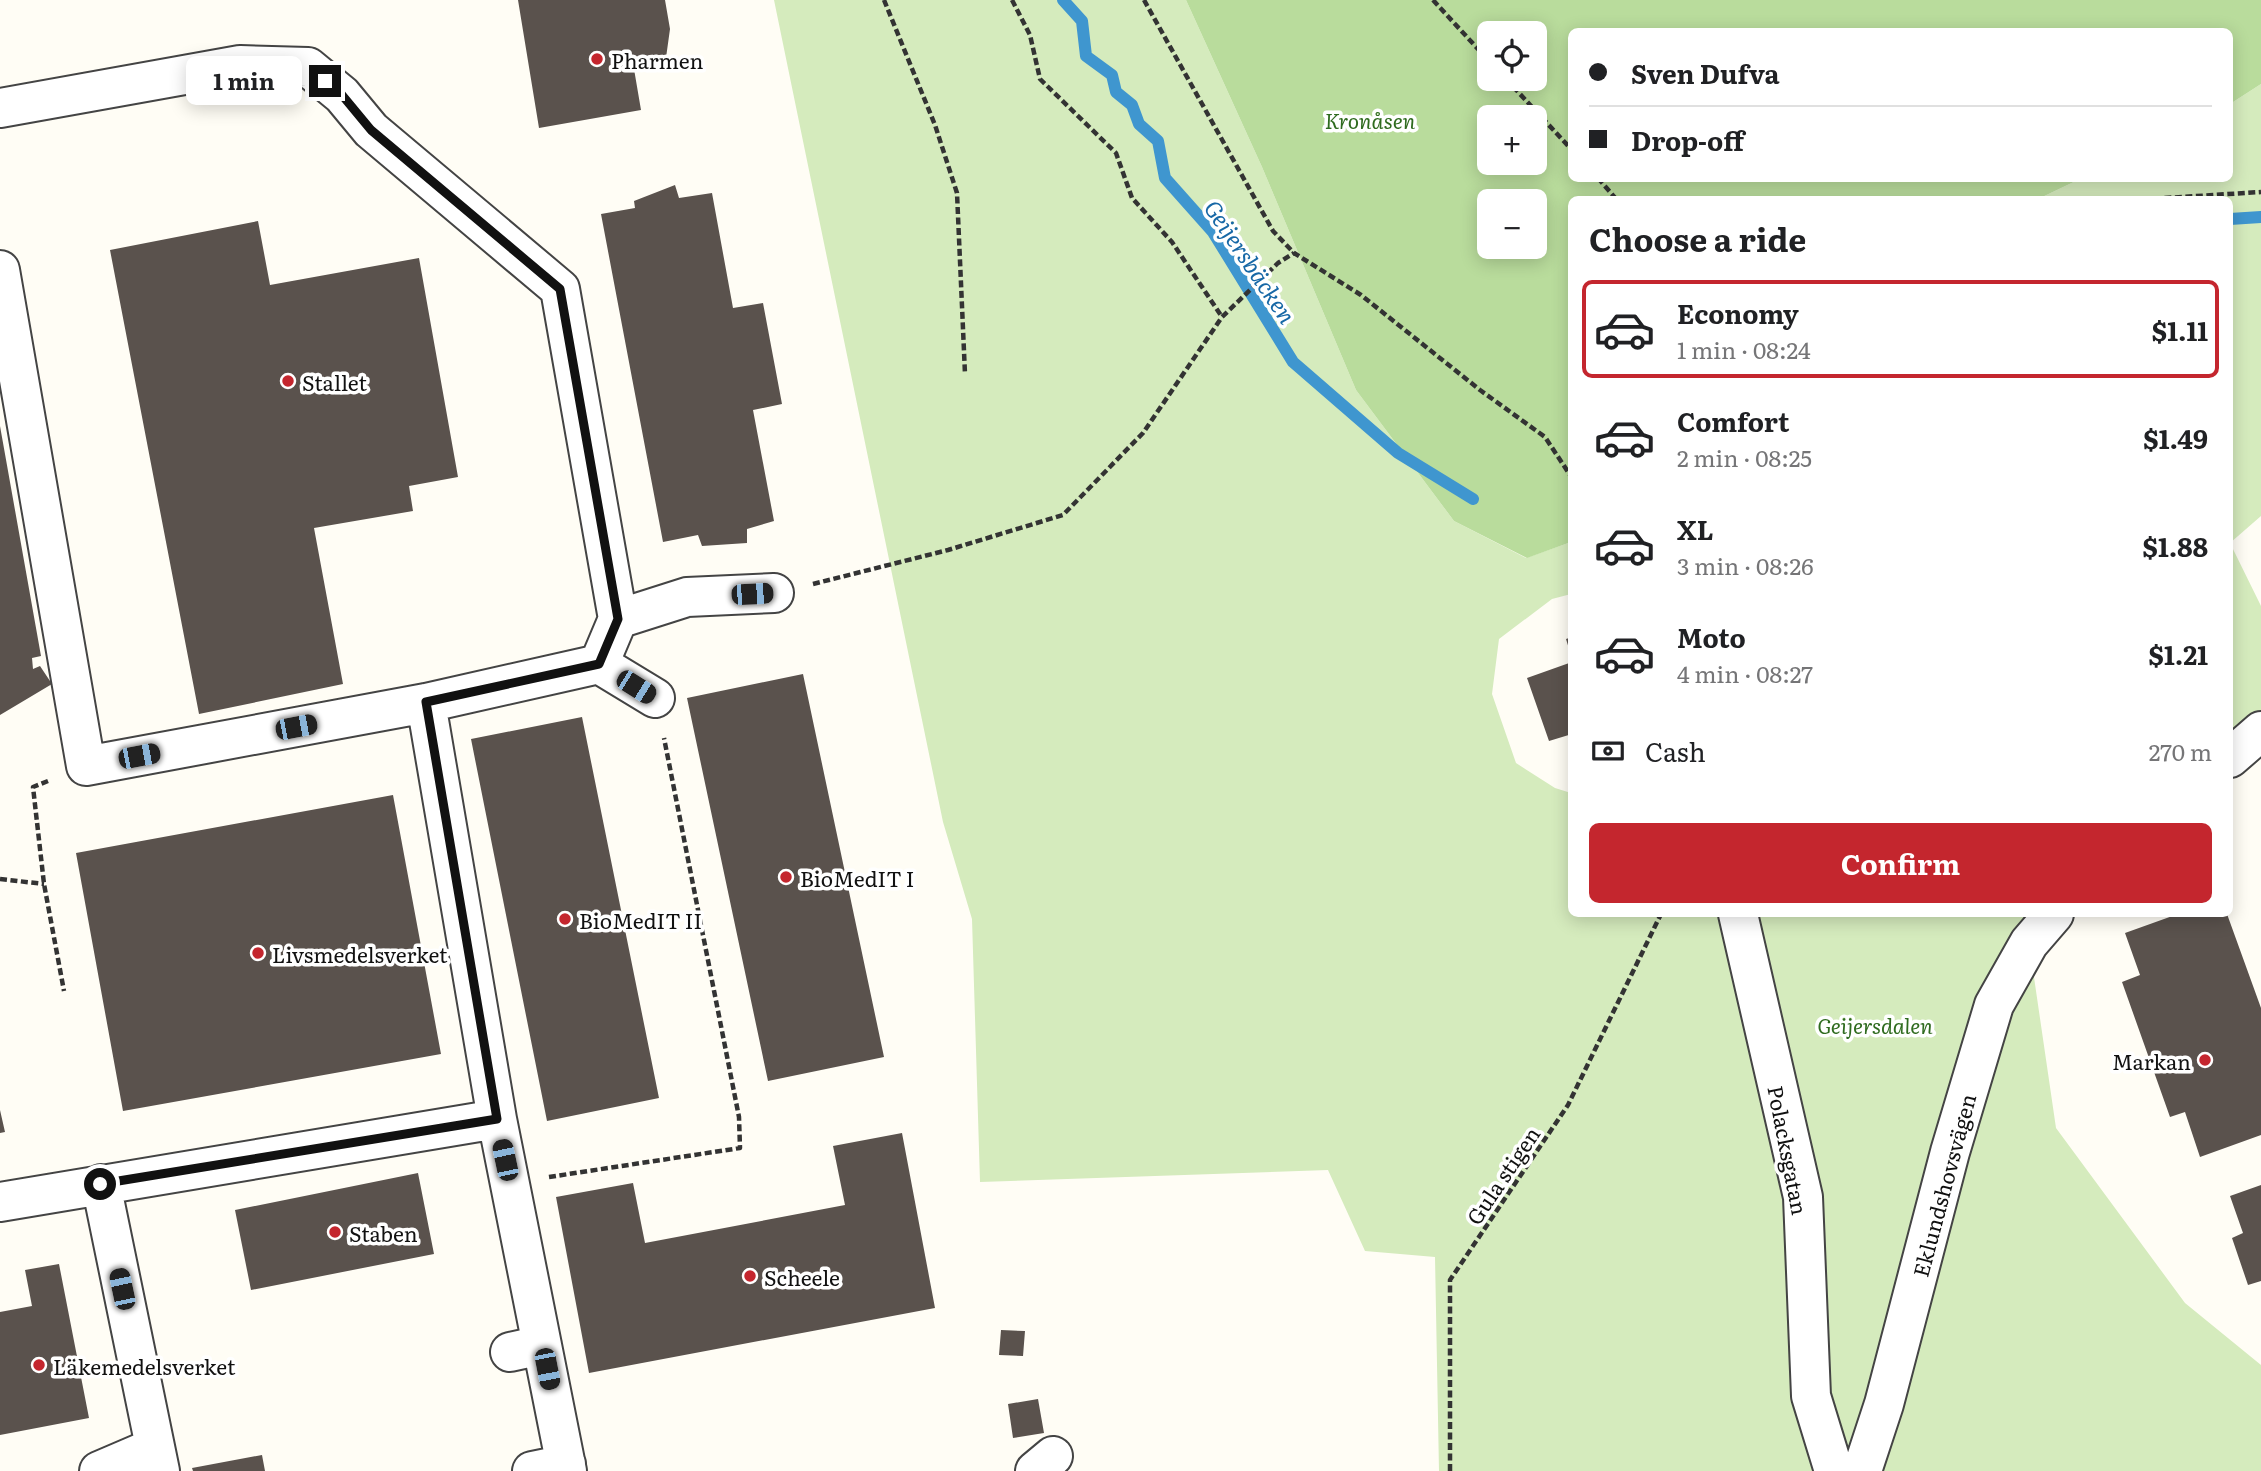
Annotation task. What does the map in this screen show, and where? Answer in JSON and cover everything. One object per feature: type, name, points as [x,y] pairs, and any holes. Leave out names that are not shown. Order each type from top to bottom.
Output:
[{"type":"street","points":[[0,108],[240,65],[309,67],[342,95],[371,130],[560,289],[618,619],[599,664]]},
{"type":"street","points":[[0,270],[86,766],[426,702],[599,664],[655,698]]},
{"type":"street","points":[[618,619],[687,597],[774,593]]},
{"type":"street","points":[[426,702],[510,1181],[526,1348],[555,1469]]},
{"type":"street","points":[[2233,755],[2261,731]]},
{"type":"street","name":"Polacksgatan","points":[[1739,917],[1803,1197],[1811,1396],[1834,1471]]},
{"type":"street","name":"Eklundshovsvägen","points":[[1862,1471],[1884,1404],[1950,1152],[1994,1005],[2029,943],[2051,917]]},
{"type":"street","points":[[0,1202],[497,1119]]},
{"type":"street","points":[[99,1471],[157,1459],[100,1184]]},
{"type":"path","points":[[884,0],[935,125],[957,193],[965,374]]},
{"type":"path","points":[[1012,0],[1030,35],[1040,79],[1116,153],[1132,198],[1172,242],[1222,317]]},
{"type":"path","points":[[1143,0],[1273,231],[1294,253],[1361,295],[1480,390],[1545,437],[1568,471]]},
{"type":"path","points":[[1433,0],[1477,48]]},
{"type":"path","points":[[1517,91],[1568,146]]},
{"type":"path","points":[[1601,182],[1614,196]]},
{"type":"path","points":[[2197,196],[2261,192]]},
{"type":"path","points":[[774,593],[922,557],[1063,515],[1143,433],[1222,317],[1278,263],[1294,253]]},
{"type":"path","points":[[1561,459],[1568,461]]},
{"type":"path","points":[[510,1181],[567,1176],[740,1147],[738,1117],[655,698]]},
{"type":"path","points":[[64,991],[44,884],[33,787],[86,766]]},
{"type":"path","points":[[0,879],[44,884]]},
{"type":"path","name":"Gula stigen","points":[[1450,1471],[1450,1280],[1568,1105],[1660,917]]},
{"type":"green space","name":"Geijersdalen","points":[[774,0],[1186,0],[1262,167],[1356,390],[1454,521],[1526,558],[1568,543],[1568,595],[1552,599],[1499,639],[1492,694],[1516,763],[1555,788],[1568,792],[1568,917],[2051,917],[2029,943],[2056,1128],[2185,1303],[2261,1365],[2261,1471],[1439,1471],[1435,1257],[1365,1251],[1328,1170],[980,1182],[972,919],[943,822]]},
{"type":"green space","name":"Kronåsen","points":[[1186,0],[2261,0],[2261,84],[2233,102],[2233,28],[1568,28],[1568,182],[2074,182],[2044,196],[1568,196],[1568,543],[1527,558],[1454,521],[1356,390],[1262,167]]},
{"type":"green space","points":[[2261,84],[2261,516],[2233,540],[2233,196],[2044,196],[2074,182],[2233,182],[2233,102]]},
{"type":"green space","points":[[2233,549],[2261,606],[2261,731],[2233,755]]},
{"type":"building","name":"Pharmen","points":[[518,0],[665,0],[670,29],[665,65],[634,69],[641,110],[539,128]]},
{"type":"building","points":[[675,185],[679,198],[712,193],[733,308],[763,303],[782,404],[753,410],[774,521],[747,529],[747,543],[702,546],[698,535],[663,542],[601,214],[635,208],[634,201]]},
{"type":"building","name":"Stallet","points":[[258,221],[270,285],[419,258],[458,477],[409,486],[413,511],[314,528],[343,684],[199,714],[110,250]]},
{"type":"building","points":[[0,426],[41,656],[32,658],[33,669],[40,666],[52,684],[0,715]]},
{"type":"building","points":[[1568,663],[1568,735],[1549,741],[1527,678]]},
{"type":"building","name":"BioMedIT I","points":[[803,674],[884,1057],[768,1081],[687,698]]},
{"type":"building","name":"BioMedIT II","points":[[582,717],[659,1098],[547,1121],[471,739]]},
{"type":"building","name":"Livsmedelsverket","points":[[393,795],[441,1054],[123,1111],[76,853]]},
{"type":"building","name":"Markan","points":[[2170,917],[2228,917],[2261,1008],[2261,1135],[2200,1157],[2185,1112],[2170,1117],[2122,982],[2140,975],[2125,933]]},
{"type":"building","points":[[0,1110],[5,1132],[0,1133]]},
{"type":"building","name":"Scheele","points":[[902,1133],[935,1308],[589,1373],[556,1197],[633,1183],[645,1243],[845,1205],[833,1146]]},
{"type":"building","name":"Staben","points":[[418,1173],[434,1254],[251,1290],[235,1210]]},
{"type":"building","points":[[2261,1185],[2261,1281],[2248,1285],[2232,1238],[2243,1233],[2230,1196]]},
{"type":"building","name":"Läkemedelsverket","points":[[59,1264],[89,1418],[0,1435],[0,1312],[32,1306],[25,1270]]},
{"type":"building","points":[[1001,1330],[1025,1331],[1023,1356],[999,1355]]},
{"type":"building","points":[[1038,1399],[1044,1433],[1013,1438],[1008,1404]]},
{"type":"building","points":[[262,1455],[265,1471],[193,1471],[192,1468]]},
{"type":"waterway","name":"Geijersbäcken","points":[[1063,0],[1082,21],[1086,56],[1112,75],[1116,92],[1132,105],[1139,124],[1158,141],[1165,178],[1213,232],[1293,362],[1398,453],[1473,499]]},
{"type":"waterway","name":"Geijersbäcken","points":[[2233,219],[2261,217]]},
{"type":"place","name":"Pharmen","points":[[597,59]]},
{"type":"place","name":"Stallet","points":[[288,381]]},
{"type":"place","name":"BioMedIT I","points":[[786,877]]},
{"type":"place","name":"BioMedIT II","points":[[565,919]]},
{"type":"place","name":"Livsmedelsverket","points":[[258,953]]},
{"type":"place","name":"Markan","points":[[2205,1060]]},
{"type":"place","name":"Staben","points":[[335,1232]]},
{"type":"place","name":"Scheele","points":[[750,1276]]},
{"type":"place","name":"Läkemedelsverket","points":[[39,1365]]},
{"type":"route","points":[[100,1184],[497,1119],[426,702],[599,664],[618,619],[560,289],[371,130],[342,95],[325,81]]}]
